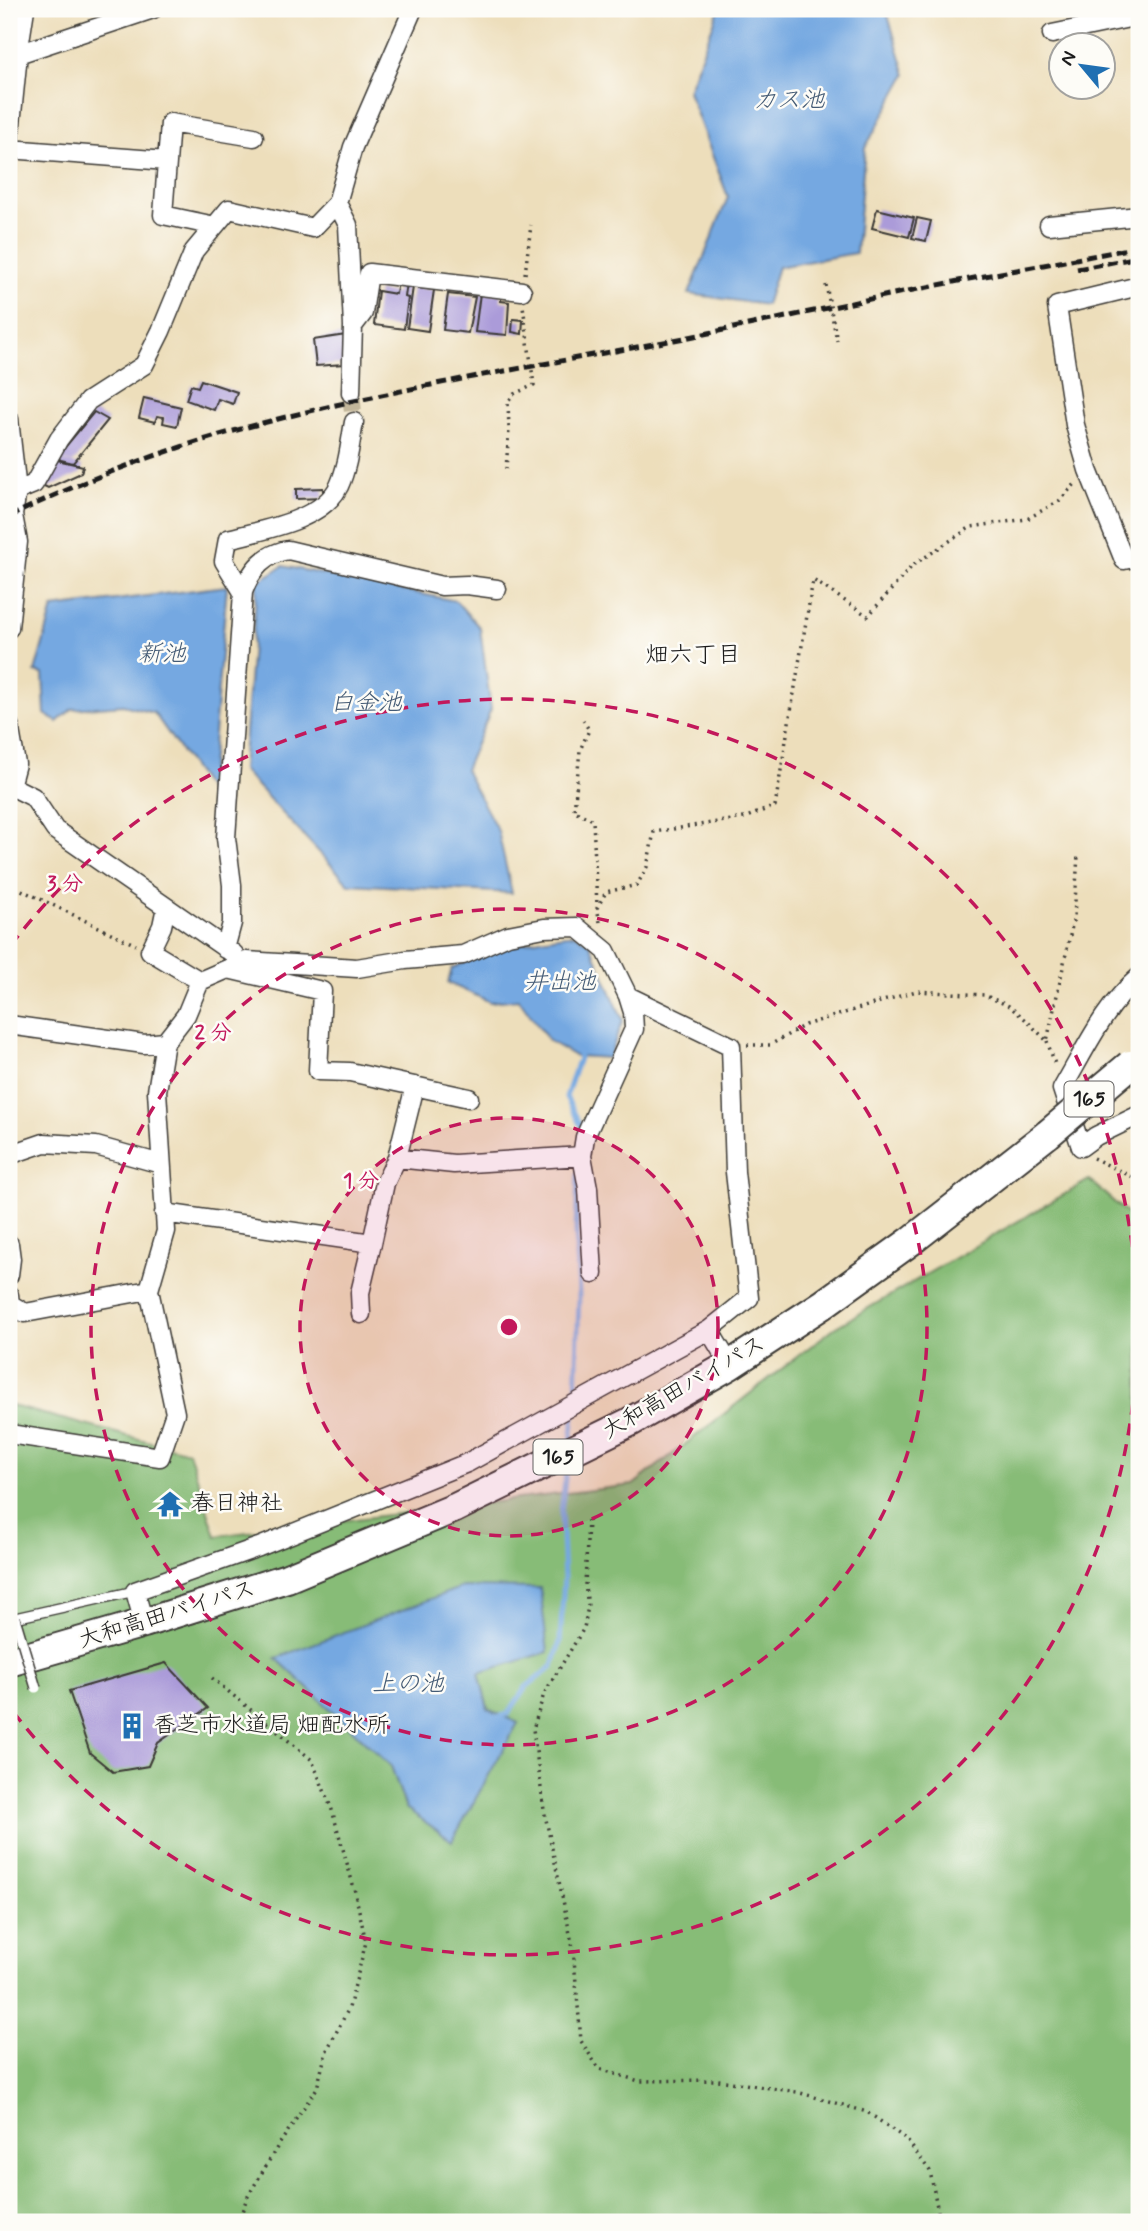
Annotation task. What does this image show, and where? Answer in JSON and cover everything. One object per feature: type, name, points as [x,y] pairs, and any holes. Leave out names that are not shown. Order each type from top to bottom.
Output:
[{"type":"highway","name":"大和高田バイパス","points":[[9,1662],[287,1578],[456,1508],[630,1422],[730,1364],[822,1305],[911,1241],[1048,1134],[1135,1061]]},
{"type":"street","points":[[25,9],[13,55],[9,146],[167,161]]},
{"type":"street","points":[[13,55],[153,9]]},
{"type":"street","points":[[13,491],[34,484],[59,439],[88,401],[144,365],[194,251],[229,209],[313,228],[337,204],[353,147],[412,9]]},
{"type":"street","points":[[1062,32],[1139,16]]},
{"type":"street","points":[[215,226],[163,215],[170,123],[254,137]]},
{"type":"street","points":[[337,204],[348,225],[353,326],[351,393]]},
{"type":"street","points":[[1049,225],[1139,216]]},
{"type":"street","points":[[353,326],[363,313],[369,273],[523,291]]},
{"type":"street","points":[[1139,286],[1058,306],[1075,425],[1088,470],[1124,560],[1139,557]]},
{"type":"street","points":[[9,419],[13,515],[18,542],[9,628]]},
{"type":"street","points":[[243,592],[224,561],[228,539],[298,520],[327,504],[338,488],[347,465],[354,422]]},
{"type":"street","points":[[225,948],[232,923],[232,885],[226,838],[243,592],[248,578],[258,564],[274,552],[288,550],[442,586],[467,585],[498,589]]},
{"type":"street","points":[[9,724],[16,764],[9,787],[33,797],[55,830],[246,961]]},
{"type":"street","points":[[166,907],[162,926],[150,951],[200,981]]},
{"type":"street","points":[[9,1434],[160,1458],[174,1413],[149,1290],[166,1231],[156,1091],[164,1042],[186,1015],[200,981],[246,961],[358,968],[405,960],[463,955],[508,935],[544,928],[577,927],[606,951],[628,996],[634,1029],[585,1137],[582,1156],[588,1188],[593,1275]]},
{"type":"street","points":[[228,969],[322,991],[318,1071],[350,1072],[469,1098]]},
{"type":"street","points":[[1139,977],[1121,993],[1106,1013],[1062,1089],[1081,1147],[1096,1136],[1139,1115]]},
{"type":"street","points":[[144,1623],[135,1591],[259,1547],[467,1463],[709,1331],[749,1298],[735,1172],[731,1046],[628,996]]},
{"type":"street","points":[[9,1025],[144,1044],[164,1042]]},
{"type":"street","points":[[361,1314],[360,1293],[384,1183],[397,1158],[415,1086]]},
{"type":"street","points":[[9,1155],[44,1143],[57,1143],[96,1146],[161,1164]]},
{"type":"street","points":[[397,1158],[454,1164],[582,1156]]},
{"type":"street","points":[[164,1213],[373,1243]]},
{"type":"street","points":[[9,1244],[9,1275]]},
{"type":"street","points":[[9,1295],[10,1304],[25,1313],[149,1290]]},
{"type":"street","points":[[709,1331],[730,1364]]},
{"type":"lane","points":[[36,1688],[15,1618],[135,1591]]},
{"type":"path","points":[[826,285],[837,341]]},
{"type":"path","points":[[506,468],[508,402],[514,394],[534,385],[528,343]]},
{"type":"path","points":[[597,908],[606,892],[637,885],[647,867],[654,832],[744,818],[775,806],[813,580],[867,616],[913,565],[971,527],[1027,519],[1059,501],[1088,470]]},
{"type":"path","points":[[583,720],[589,730],[580,750],[574,811],[593,820],[597,908],[606,951]]},
{"type":"path","points":[[731,1046],[770,1045],[805,1025],[916,991],[984,995],[1009,1006],[1046,1041],[1074,917],[1078,855]]},
{"type":"path","points":[[9,884],[150,951]]},
{"type":"path","points":[[1081,1147],[1096,1161],[1139,1180]]},
{"type":"path","points":[[588,1520],[585,1586],[588,1606],[584,1628],[544,1694],[533,1729],[544,1810],[573,1948],[581,2042],[599,2068],[639,2081],[718,2080],[797,2092],[867,2112],[906,2139],[930,2171],[940,2222]]},
{"type":"path","points":[[212,1678],[312,1760],[335,1823],[366,1942],[349,2008],[326,2052],[317,2088],[264,2169],[238,2222]]},
{"type":"green space","points":[[1089,1180],[1139,1224],[1139,2222],[9,2222],[9,1405],[189,1452],[216,1536],[633,1485],[834,1328]],"holes":[[[277,1658],[479,1673],[488,1709],[518,1723],[406,1808],[391,1766]]]},
{"type":"water","name":"カス池","points":[[719,9],[886,9],[906,75],[865,148],[856,253],[778,267],[766,305],[689,294],[728,197],[688,91]]},
{"type":"water","name":"白金池","points":[[283,566],[456,601],[480,628],[491,709],[465,770],[498,831],[512,893],[349,884],[242,770],[257,582]]},
{"type":"water","name":"新池","points":[[227,586],[209,791],[154,713],[123,705],[72,709],[57,722],[45,714],[43,674],[35,672],[53,608]]},
{"type":"water","name":"井出池","points":[[575,934],[590,944],[623,1020],[609,1058],[575,1056],[549,1041],[519,999],[490,1002],[448,983],[452,968],[483,955],[527,942]]},
{"type":"water","name":"上の池","points":[[462,1587],[540,1588],[548,1652],[479,1673],[488,1709],[518,1723],[452,1841],[406,1808],[391,1766],[276,1658]]},
{"type":"building","points":[[877,209],[914,218],[909,237],[872,228]]},
{"type":"building","points":[[917,218],[931,221],[926,241],[912,238]]},
{"type":"building","points":[[398,282],[407,283],[404,329],[374,325],[378,291],[396,294]]},
{"type":"building","points":[[413,287],[434,290],[428,331],[407,328]]},
{"type":"building","points":[[480,293],[501,294],[501,301],[509,302],[507,335],[475,332]]},
{"type":"building","points":[[448,294],[475,297],[468,333],[443,330]]},
{"type":"building","points":[[513,319],[523,320],[522,334],[512,332]]},
{"type":"building","points":[[346,335],[344,364],[316,366],[313,340]]},
{"type":"building","points":[[201,380],[237,392],[233,404],[218,399],[214,410],[186,400],[191,385],[198,387]]},
{"type":"building","points":[[144,398],[181,407],[177,426],[163,423],[164,417],[157,416],[155,422],[139,418]]},
{"type":"building","points":[[94,412],[108,420],[73,463],[57,457]]},
{"type":"building","points":[[57,460],[83,466],[81,473],[48,488],[42,485]]},
{"type":"building","points":[[323,488],[323,498],[296,499],[296,489]]},
{"type":"building","name":"香芝市水道局 畑配水所","points":[[166,1663],[208,1708],[158,1743],[148,1766],[113,1772],[90,1753],[69,1691]]},
{"type":"waterway","points":[[578,1051],[579,1058],[566,1097],[583,1130]]},
{"type":"waterway","points":[[576,1399],[578,1174]]},
{"type":"waterway","points":[[571,1440],[575,1408]]},
{"type":"waterway","points":[[498,1717],[508,1714],[526,1687],[553,1666],[560,1642],[564,1578],[561,1511],[567,1464]]},
{"type":"tunnel","points":[[351,393],[354,422]]},
{"type":"railway","points":[[9,517],[89,481],[169,451],[335,405],[1139,247]]},
{"type":"railway","points":[[1077,269],[1139,257]]},
{"type":"place","name":"春日神社","points":[[170,1504]]},
{"type":"place","name":"香芝市水道局 畑配水所","points":[[132,1726]]},
{"type":"district","name":"畑六丁目","points":[[693,655]]}]
